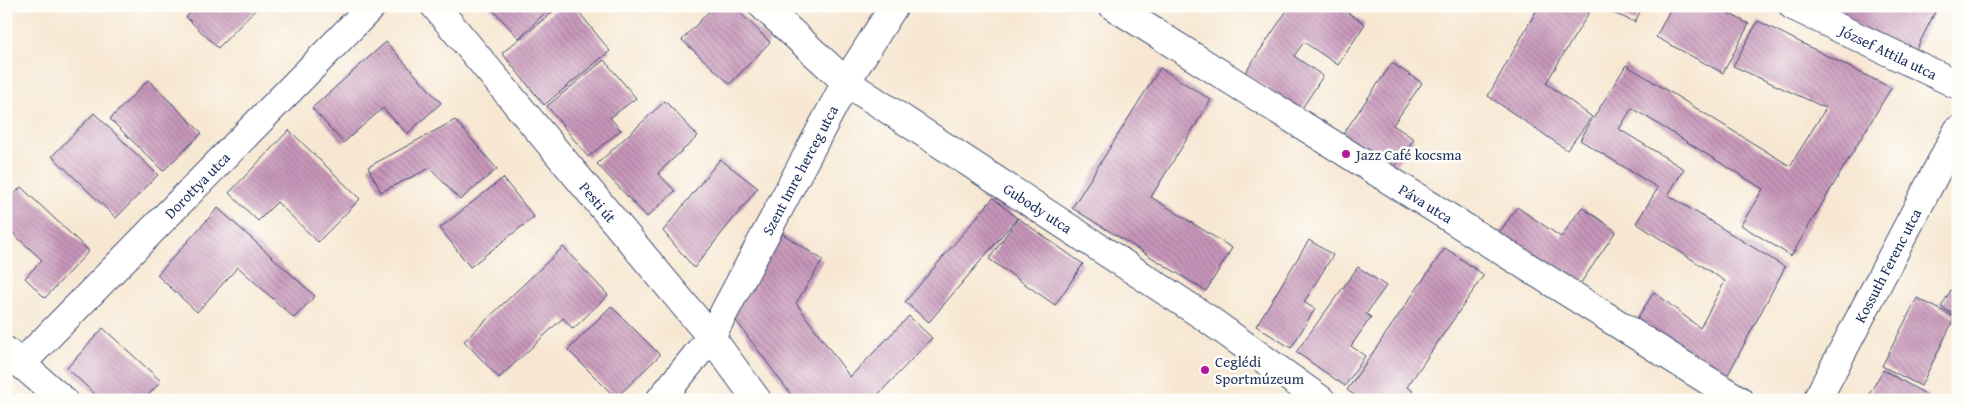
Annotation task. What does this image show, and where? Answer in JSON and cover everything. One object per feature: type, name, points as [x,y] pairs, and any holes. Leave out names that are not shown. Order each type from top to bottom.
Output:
[{"type":"street","name":"Dorottya utca","points":[[14,358],[372,6]]},
{"type":"street","name":"Pesti út","points":[[435,6],[711,337],[758,400]]},
{"type":"street","name":"Gubody utca","points":[[763,6],[846,82],[1205,317],[1321,400]]},
{"type":"street","name":"Szent Imre herceg utca","points":[[660,400],[711,337],[846,82],[894,6]]},
{"type":"street","name":"Páva utca","points":[[1113,6],[1739,400]]},
{"type":"street","name":"József Attila utca","points":[[1793,6],[1958,85]]},
{"type":"street","name":"Kossuth Ferenc utca","points":[[1816,400],[1958,130]]},
{"type":"street","points":[[14,358],[64,400]]},
{"type":"building","points":[[197,6],[259,6],[218,48],[186,17]]},
{"type":"building","points":[[489,6],[552,6],[519,38]]},
{"type":"building","points":[[560,6],[574,6],[610,51],[544,105],[502,53]]},
{"type":"building","points":[[714,6],[733,6],[770,42],[730,84],[682,40]]},
{"type":"building","points":[[1290,6],[1338,6],[1365,24],[1338,65],[1304,42],[1294,56],[1323,76],[1301,110],[1245,73]]},
{"type":"building","points":[[1539,6],[1593,6],[1546,83],[1592,117],[1567,150],[1488,96]]},
{"type":"building","points":[[1596,6],[1643,6],[1635,22]]},
{"type":"building","points":[[1672,6],[1715,6],[1749,24],[1723,73],[1656,37]]},
{"type":"building","points":[[1815,6],[1938,6],[1914,54]]},
{"type":"building","points":[[1758,21],[1891,88],[1791,256],[1741,225],[1763,189],[1632,108],[1619,129],[1684,169],[1668,195],[1785,267],[1722,386],[1631,328],[1654,292],[1700,328],[1725,281],[1636,223],[1658,188],[1580,140],[1626,65],[1790,166],[1826,108],[1733,66]]},
{"type":"building","points":[[386,42],[441,103],[407,134],[383,108],[343,143],[312,108]]},
{"type":"building","points":[[604,60],[636,98],[610,118],[621,130],[588,157],[547,106]]},
{"type":"building","points":[[1392,63],[1422,83],[1393,125],[1414,139],[1392,171],[1341,137]]},
{"type":"building","points":[[1160,68],[1211,100],[1151,197],[1232,248],[1206,291],[1072,208]]},
{"type":"building","points":[[148,80],[202,133],[163,171],[110,119]]},
{"type":"building","points":[[665,101],[698,136],[658,173],[675,191],[647,217],[597,164]]},
{"type":"building","points":[[94,113],[158,175],[116,218],[52,156]]},
{"type":"building","points":[[455,120],[497,169],[460,200],[430,168],[381,192],[368,167]]},
{"type":"building","points":[[289,130],[360,199],[318,242],[277,202],[258,221],[229,193]]},
{"type":"building","points":[[720,159],[758,188],[694,268],[663,231]]},
{"type":"building","points":[[503,178],[534,217],[470,267],[440,228]]},
{"type":"building","points":[[21,187],[89,251],[45,298],[25,278],[42,260],[6,227],[6,203]]},
{"type":"building","points":[[993,198],[1017,218],[929,322],[905,302]]},
{"type":"building","points":[[1517,207],[1561,237],[1582,207],[1616,231],[1578,287],[1499,233]]},
{"type":"building","points":[[218,208],[315,296],[294,318],[238,267],[197,312],[157,275]]},
{"type":"building","points":[[1018,218],[1083,264],[1055,305],[989,259]]},
{"type":"building","points":[[781,233],[823,260],[796,303],[850,377],[909,316],[932,338],[873,400],[795,400],[731,314]]},
{"type":"building","points":[[1309,240],[1333,255],[1304,302],[1315,309],[1291,348],[1256,326]]},
{"type":"building","points":[[563,247],[608,295],[573,329],[563,318],[499,378],[464,341]]},
{"type":"building","points":[[1445,248],[1484,275],[1407,387],[1413,391],[1407,400],[1361,400],[1347,390]]},
{"type":"building","points":[[1358,267],[1386,286],[1366,314],[1371,317],[1351,346],[1365,356],[1345,386],[1296,352]]},
{"type":"building","points":[[1958,278],[1958,317],[1941,307]]},
{"type":"building","points":[[1917,298],[1955,317],[1921,386],[1882,366]]},
{"type":"building","points":[[611,306],[660,355],[616,398],[568,350]]},
{"type":"building","points":[[103,328],[161,381],[144,400],[101,400],[67,368]]},
{"type":"building","points":[[1883,370],[1936,400],[1866,400]]},
{"type":"building","points":[[172,392],[181,400],[164,400]]},
{"type":"place","name":"Jazz Café kocsma","points":[[1346,154]]},
{"type":"place","name":"Ceglédi Sportmúzeum","points":[[1205,370]]}]
